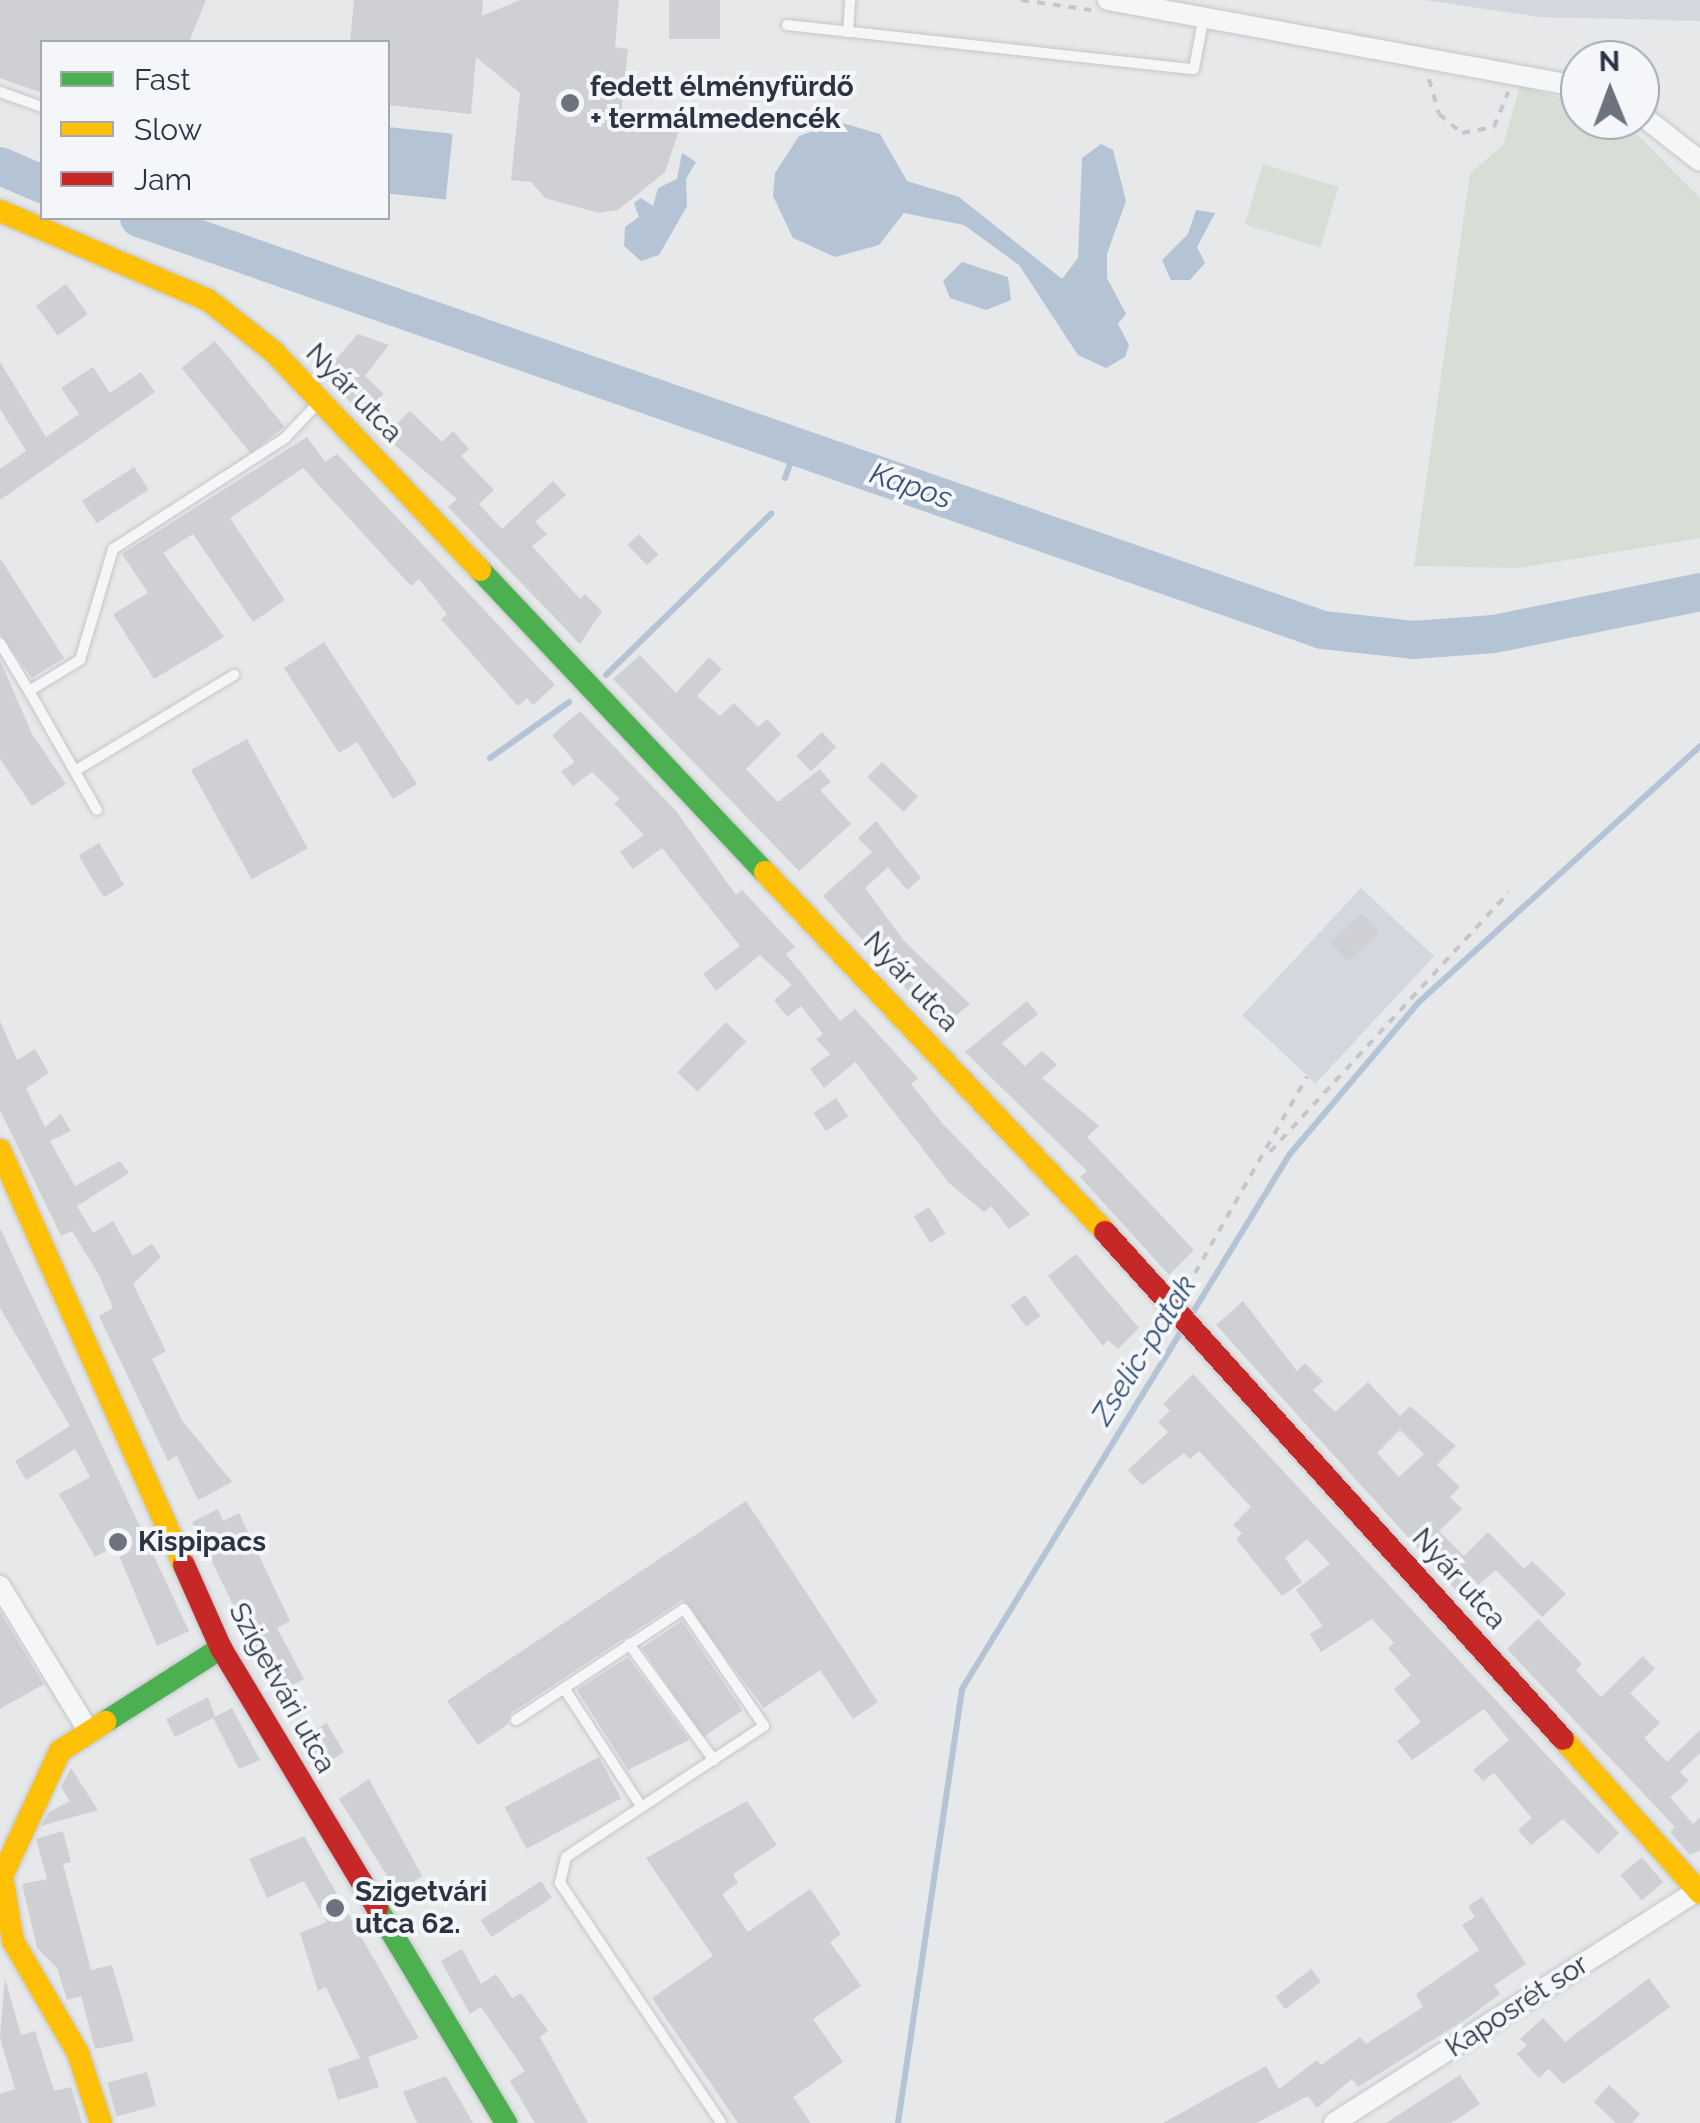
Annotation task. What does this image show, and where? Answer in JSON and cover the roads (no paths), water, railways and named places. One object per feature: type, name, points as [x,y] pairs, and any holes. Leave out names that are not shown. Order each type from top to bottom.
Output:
[{"type":"street","points":[[1108,0],[1446,58],[1560,82]]},
{"type":"street","points":[[1660,130],[1700,161]]},
{"type":"street","name":"Nyár utca","points":[[0,210],[208,300],[320,400],[1209,1343],[1699,1891]]},
{"type":"street","name":"Szigetvári utca","points":[[0,1150],[221,1648],[506,2123]]},
{"type":"street","points":[[0,1586],[89,1732]]},
{"type":"street","points":[[102,2123],[78,2053],[13,1941],[2,1876],[44,1772],[89,1732],[221,1648]]},
{"type":"street","name":"Kaposrét sor","points":[[1334,2123],[1699,1891]]},
{"type":"lane","points":[[848,32],[850,0]]},
{"type":"lane","points":[[787,25],[1194,69],[1204,15]]},
{"type":"lane","points":[[0,92],[40,106]]},
{"type":"lane","points":[[30,691],[80,660],[112,550],[286,438],[320,400]]},
{"type":"lane","points":[[0,643],[97,810]]},
{"type":"lane","points":[[75,771],[234,675]]},
{"type":"lane","points":[[516,1720],[684,1609],[764,1726],[566,1857],[560,1884],[721,2123]]},
{"type":"lane","points":[[629,1644],[714,1760]]},
{"type":"lane","points":[[564,1688],[641,1806]]},
{"type":"water","points":[[839,122],[880,134],[907,181],[959,197],[1062,279],[1078,258],[1082,158],[1101,144],[1113,150],[1126,201],[1107,254],[1107,278],[1126,314],[1118,324],[1129,345],[1125,357],[1106,368],[1078,355],[1019,265],[964,225],[904,213],[879,245],[835,257],[793,238],[773,196],[775,173],[799,136]]},
{"type":"water","points":[[390,127],[453,134],[446,199],[390,194]]},
{"type":"water","points":[[682,153],[696,162],[686,179],[687,206],[659,255],[641,261],[624,246],[625,227],[639,217],[634,203],[641,198],[653,206],[658,188],[677,179]]},
{"type":"water","points":[[1196,210],[1215,213],[1197,247],[1205,263],[1190,280],[1171,280],[1162,260],[1188,234]]},
{"type":"water","points":[[962,262],[1008,277],[1011,300],[986,310],[950,298],[943,281]]},
{"type":"waterway","name":"Kapos","points":[[0,166],[40,183]]},
{"type":"waterway","name":"Kapos","points":[[145,220],[1323,630],[1413,640],[1494,634],[1700,592]]},
{"type":"waterway","points":[[785,478],[796,447]]},
{"type":"waterway","points":[[606,675],[771,514]]},
{"type":"waterway","points":[[490,758],[569,702]]},
{"type":"waterway","name":"Zselic-patak","points":[[1193,1312],[1290,1154],[1419,1002],[1700,746]]},
{"type":"waterway","name":"Zselic-patak","points":[[898,2123],[962,1689],[1184,1327]]},
{"type":"place","name":"fedett élményfürdő + termálmedencék","points":[[570,103]]},
{"type":"place","name":"Kispipacs","points":[[118,1542]]},
{"type":"place","name":"Szigetvári utca 62.","points":[[335,1908]]}]
